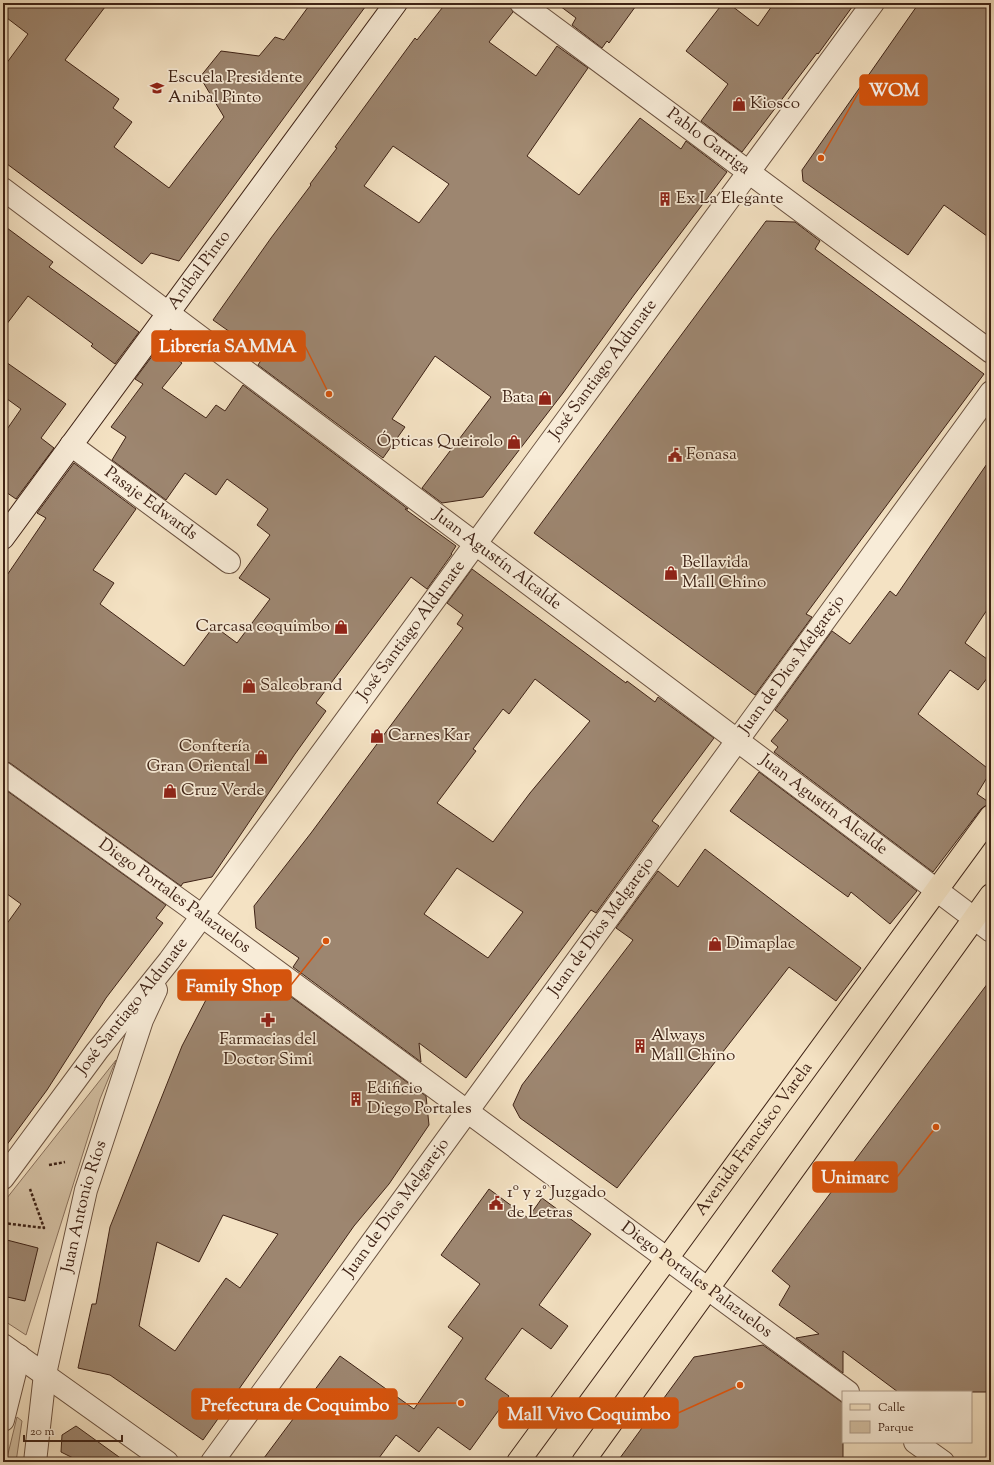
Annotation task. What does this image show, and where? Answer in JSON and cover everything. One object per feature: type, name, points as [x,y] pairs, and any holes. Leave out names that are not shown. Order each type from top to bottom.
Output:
[{"type":"main road","name":"Avenida Francisco Varela","points":[[518,1462],[991,816]]},
{"type":"main road","points":[[583,1462],[707,1289],[983,924],[991,895]]},
{"type":"street","name":"Aníbal Pinto","points":[[3,538],[396,3]]},
{"type":"street","name":"Pablo Garriga","points":[[521,3],[991,352]]},
{"type":"street","name":"José Santiago Aldunate","points":[[3,1178],[97,1051],[169,961],[873,3]]},
{"type":"street","name":"Juan Agustín Alcalde","points":[[3,189],[983,924]]},
{"type":"street","name":"Juan de Dios Melgarejo","points":[[212,1462],[991,392]]},
{"type":"street","name":"Pasaje Edwards","points":[[71,445],[230,562]]},
{"type":"street","name":"Diego Portales Palazuelos","points":[[3,773],[202,916],[847,1391]]},
{"type":"street","name":"Juan Antonio Ríos","points":[[35,1462],[45,1374],[86,1190],[142,1020],[169,961]]},
{"type":"street","points":[[3,1420],[11,1350],[168,1462]]},
{"type":"street","points":[[917,1443],[943,1462]]},
{"type":"path","points":[[43,1167],[66,1161]]},
{"type":"path","points":[[3,1223],[44,1228],[29,1186]]},
{"type":"green space","points":[[116,1060],[100,1099],[26,1335],[3,1320],[3,1203]]},
{"type":"green space","points":[[17,1417],[22,1421],[16,1462],[6,1462]]},
{"type":"building","name":"Escuela Presidente Anibal Pinto","points":[[3,3],[108,3],[65,60],[119,99],[113,108],[132,122],[114,147],[169,188],[224,117],[200,77],[221,51],[259,56],[275,37],[284,40],[311,3],[368,3],[179,261],[151,253],[142,264],[3,161],[3,68],[28,34],[3,15]]},
{"type":"building","points":[[446,3],[509,3],[513,12],[489,42],[536,76],[557,46],[588,68],[527,156],[579,195],[640,118],[681,149],[686,141],[727,172],[634,295],[563,393],[483,497],[442,503],[422,488],[491,397],[435,356],[392,419],[405,427],[383,458],[258,365],[264,356],[213,320],[271,238],[311,185],[310,184],[337,148],[335,147],[415,38],[417,40]],"holes":[[[393,146],[449,184],[419,223],[364,186]]]},
{"type":"building","points":[[556,3],[638,3],[609,43],[607,41],[602,48],[572,25],[576,18]]},
{"type":"building","points":[[723,3],[728,3],[758,26],[774,3],[855,3],[818,54],[817,53],[742,152],[701,121],[728,84],[686,51]]},
{"type":"building","points":[[919,3],[991,3],[991,239],[944,205],[908,255],[803,181],[802,170]]},
{"type":"building","points":[[766,221],[795,222],[820,241],[815,249],[984,374],[806,614],[812,617],[755,695],[534,533]]},
{"type":"building","points":[[3,225],[53,262],[49,267],[139,332],[115,364],[91,346],[93,344],[28,296],[3,329]]},
{"type":"building","points":[[159,347],[182,363],[162,388],[206,418],[216,405],[225,411],[243,385],[408,509],[405,509],[456,546],[427,589],[411,577],[316,703],[326,711],[295,754],[212,877],[183,883],[181,886],[10,763],[3,761],[3,581],[46,518],[37,513],[74,463],[136,509],[93,570],[114,583],[100,604],[184,666],[214,626],[237,643],[270,599],[239,578],[270,535],[257,525],[268,509],[227,479],[216,495],[185,473],[166,500],[112,460],[126,437],[111,427],[143,384],[135,379]]},
{"type":"building","points":[[3,360],[66,404],[41,438],[54,448],[16,499],[3,490],[3,435],[21,409],[3,396]]},
{"type":"building","points":[[991,458],[991,604],[965,643],[991,662],[991,673],[978,690],[950,670],[918,714],[991,771],[977,794],[990,803],[981,809],[933,872],[774,752],[778,747],[771,741],[788,720],[775,710],[832,631],[850,644],[890,591],[896,596]]},
{"type":"building","points":[[472,569],[626,683],[627,681],[655,702],[658,697],[714,738],[652,821],[659,826],[596,913],[591,910],[466,1078],[419,1043],[421,1062],[293,967],[299,958],[256,928],[254,906],[311,833],[463,628],[457,624],[463,615],[447,603]],"holes":[[[535,679],[590,721],[530,793],[493,842],[437,803],[476,751],[473,749],[503,709],[509,714]],[[457,868],[523,912],[488,958],[424,914]]]},
{"type":"building","points":[[759,772],[917,891],[890,924],[851,892],[848,897],[730,811]]},
{"type":"building","points":[[3,788],[166,905],[156,918],[163,923],[106,998],[47,1090],[3,1150],[3,929],[21,904],[3,891]]},
{"type":"building","name":"Always Mall Chino","points":[[705,849],[861,968],[836,1001],[789,967],[617,1188],[520,1118],[513,1105],[522,1085],[633,940],[616,928],[658,871],[678,887]]},
{"type":"building","points":[[221,971],[271,1000],[279,988],[426,1096],[429,1125],[389,1184],[354,1226],[203,1440],[110,1375],[78,1368],[92,1304],[96,1304],[110,1227],[182,1046]],"holes":[[[223,1215],[278,1234],[240,1288],[226,1278],[175,1351],[139,1326],[157,1242],[199,1262]]]},
{"type":"building","points":[[991,979],[991,1392],[897,1391],[843,1351],[843,1373],[796,1338],[819,1334],[779,1305],[790,1286],[772,1271]]},
{"type":"building","points":[[489,1189],[528,1218],[542,1198],[591,1234],[539,1305],[568,1326],[551,1349],[522,1328],[485,1379],[509,1396],[470,1450],[438,1427],[419,1452],[396,1435],[376,1462],[261,1462],[340,1356],[414,1409],[463,1338],[448,1327],[480,1284],[441,1255]]},
{"type":"building","points":[[3,1239],[38,1248],[25,1301],[3,1296]]},
{"type":"building","points":[[763,1345],[842,1402],[843,1462],[617,1462],[694,1357]]},
{"type":"building","points":[[76,1426],[126,1462],[81,1462],[61,1452],[62,1435]]},
{"type":"place","name":"Escuela Presidente Anibal Pinto","points":[[157,88]]},
{"type":"place","name":"Kiosco","points":[[739,104]]},
{"type":"place","name":"WOM","points":[[821,158]]},
{"type":"place","name":"Ex La Elegante","points":[[665,199]]},
{"type":"place","name":"Librería SAMMA","points":[[329,394]]},
{"type":"place","name":"Bata","points":[[545,398]]},
{"type":"place","name":"Ópticas Queirolo","points":[[514,442]]},
{"type":"place","name":"Fonasa","points":[[675,455]]},
{"type":"place","name":"Bellavida Mall Chino","points":[[671,573]]},
{"type":"place","name":"Carcasa coquimbo","points":[[341,627]]},
{"type":"place","name":"Salcobrand","points":[[249,686]]},
{"type":"place","name":"Carnes Kar","points":[[377,736]]},
{"type":"place","name":"Conftería Gran Oriental","points":[[261,757]]},
{"type":"place","name":"Cruz Verde","points":[[170,791]]},
{"type":"place","name":"Family Shop","points":[[326,941]]},
{"type":"place","name":"Dimaplac","points":[[715,944]]},
{"type":"place","name":"Farmacias del Doctor Simi","points":[[268,1020]]},
{"type":"place","name":"Always Mall Chino","points":[[640,1046]]},
{"type":"place","name":"Edificio Diego Portales","points":[[356,1099]]},
{"type":"place","name":"Unimarc","points":[[936,1127]]},
{"type":"place","name":"1º y 2° Juzgado de Letras","points":[[496,1203]]},
{"type":"place","name":"Mall Vivo Coquimbo","points":[[740,1385]]},
{"type":"place","name":"Prefectura de Coquimbo","points":[[461,1403]]}]
